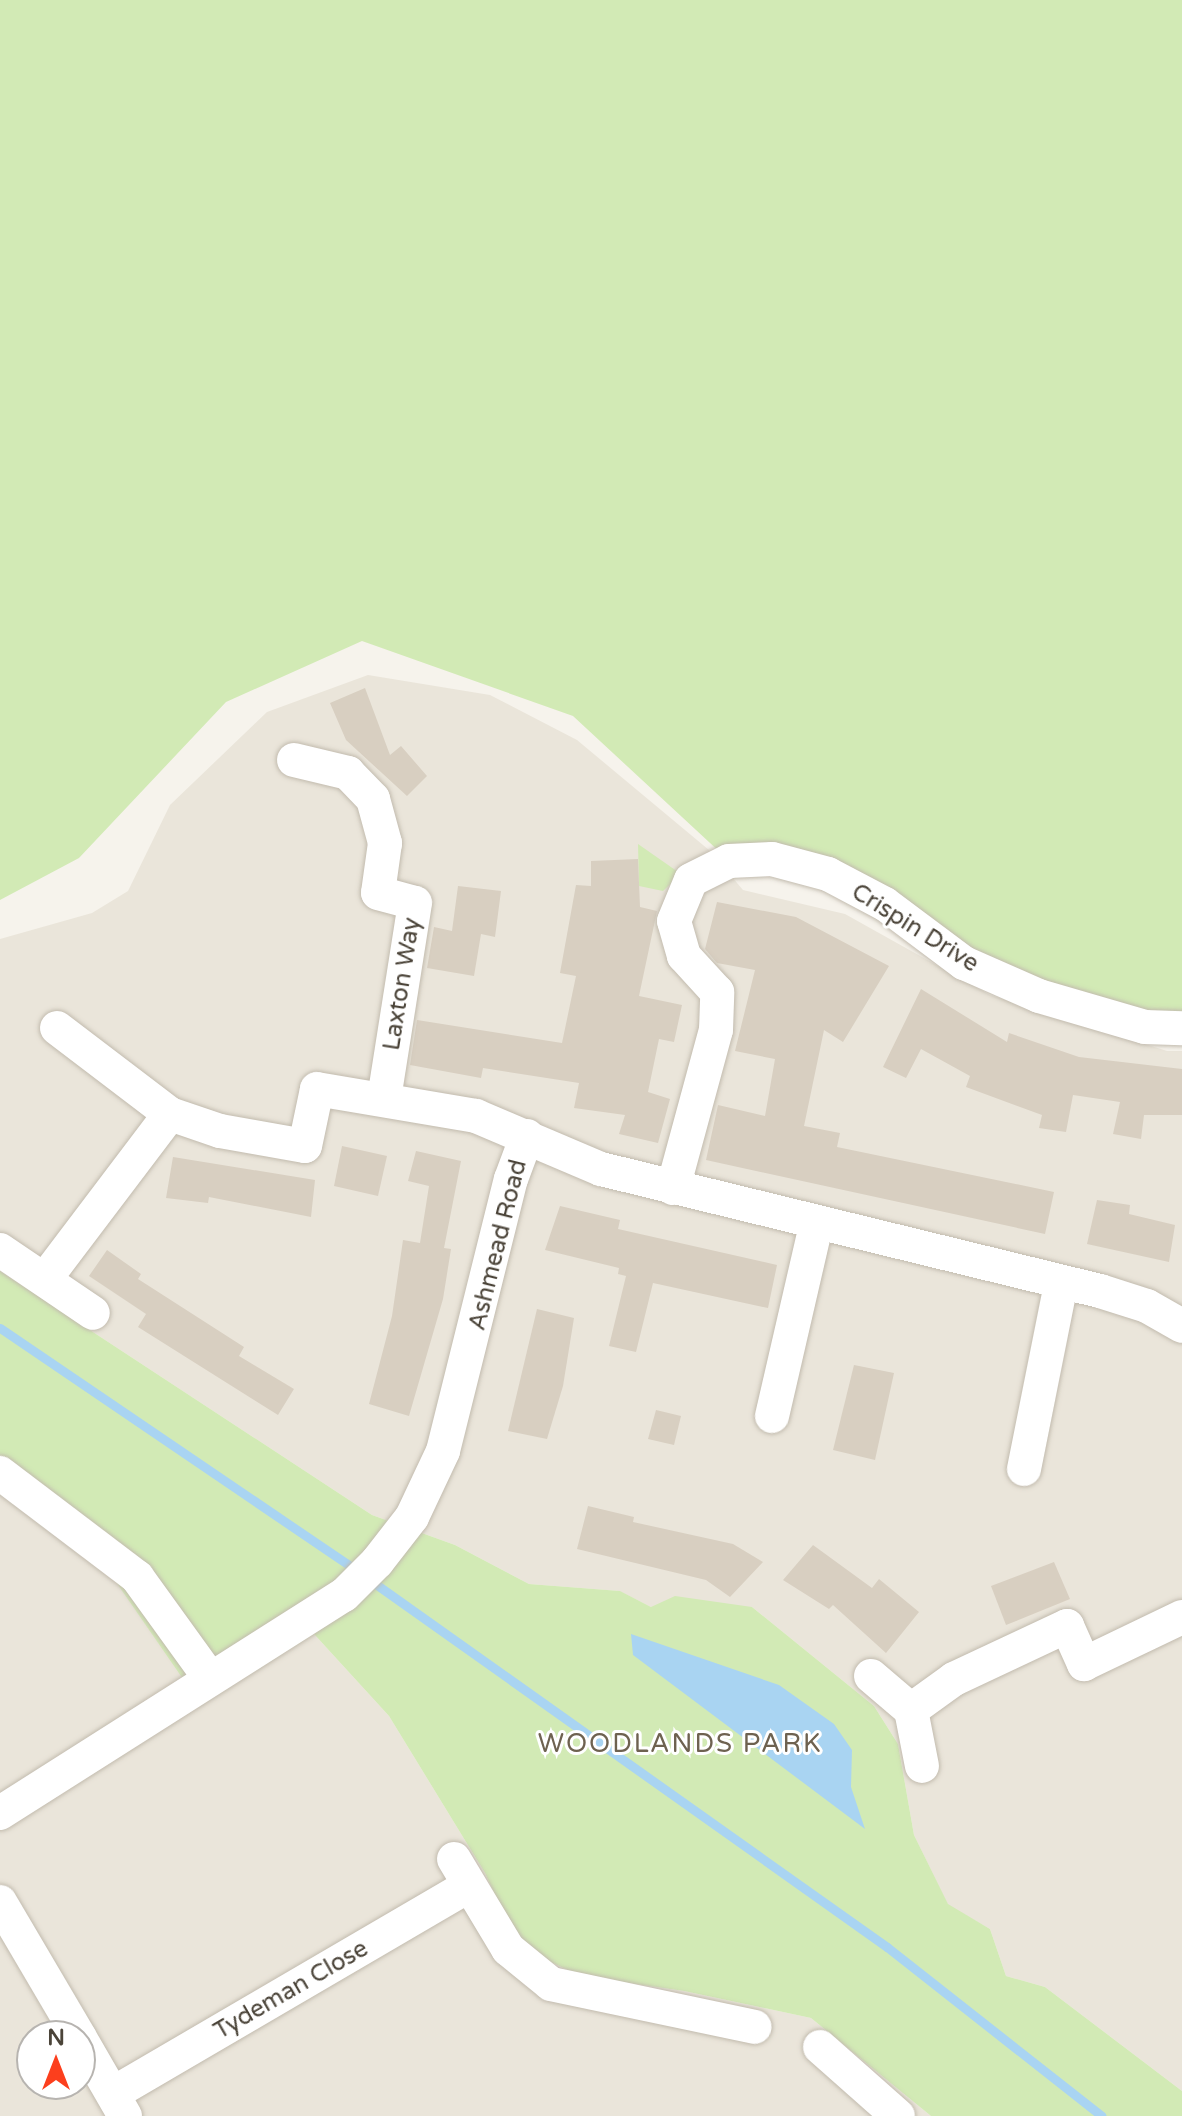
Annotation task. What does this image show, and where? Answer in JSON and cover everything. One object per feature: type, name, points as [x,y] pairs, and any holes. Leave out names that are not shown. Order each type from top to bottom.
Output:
[{"type":"street","name":"Laxton Way","points":[[294,760],[348,773],[373,799],[385,843],[378,893],[415,903],[384,1098]]},
{"type":"street","name":"Crispin Drive","points":[[673,1188],[716,1030],[717,992],[684,956],[674,921],[691,880],[729,861],[772,859],[828,874],[885,904],[964,963],[1039,996],[1145,1027],[1182,1028]]},
{"type":"street","points":[[57,1028],[170,1114],[220,1131],[305,1146],[317,1089],[476,1116],[527,1136]]},
{"type":"street","points":[[45,1279],[170,1114]]},
{"type":"street","name":"Ashmead Road","points":[[0,1813],[364,1575],[412,1517],[443,1451],[511,1179],[527,1136],[601,1169],[816,1226],[1147,1306],[1182,1326]]},
{"type":"street","points":[[772,1416],[816,1226]]},
{"type":"street","points":[[0,1250],[93,1313]]},
{"type":"street","points":[[1024,1469],[1061,1283]]},
{"type":"street","points":[[0,1473],[137,1577],[209,1677]]},
{"type":"street","points":[[911,1710],[954,1679],[1067,1626],[1084,1664],[1182,1617]]},
{"type":"street","points":[[871,1676],[911,1710],[922,1766]]},
{"type":"street","name":"Tydeman Close","points":[[119,2105],[461,1873],[508,1949],[551,1984],[755,2027]]},
{"type":"street","points":[[0,1902],[70,2020]]},
{"type":"street","points":[[820,2047],[898,2116]]},
{"type":"street","points":[[96,2065],[119,2105]]},
{"type":"shaded area","points":[[368,675],[490,695],[577,740],[709,850],[743,890],[845,914],[990,995],[1167,1051],[1182,1051],[1182,2091],[1045,1987],[1006,1976],[990,1929],[948,1905],[914,1835],[898,1744],[874,1706],[752,1607],[651,1607],[619,1591],[529,1584],[455,1545],[372,1515],[0,1271],[0,939],[92,913],[128,891],[170,805],[267,712]]},
{"type":"shaded area","points":[[0,1493],[314,1634],[389,1716],[485,1873],[518,1946],[580,1976],[684,1991],[811,2018],[931,2116],[0,2116]]},
{"type":"green space","points":[[0,0],[1182,0],[1182,1019],[1041,991],[862,879],[723,855],[573,716],[362,641],[226,702],[79,858],[0,900]]},
{"type":"green space","points":[[638,844],[681,874],[663,891],[639,886]]},
{"type":"green space","points":[[0,1271],[372,1515],[455,1545],[529,1584],[620,1591],[651,1607],[675,1596],[752,1607],[874,1706],[898,1744],[914,1835],[948,1904],[990,1929],[1006,1976],[1045,1987],[1182,2091],[1182,2116],[931,2116],[811,2018],[684,1991],[580,1976],[518,1946],[485,1873],[389,1716],[314,1634],[201,1705],[116,1582],[0,1493]]},
{"type":"water","points":[[631,1634],[779,1685],[834,1724],[852,1750],[851,1787],[865,1829],[633,1655]]},
{"type":"building","points":[[365,688],[390,755],[401,746],[427,776],[407,796],[346,740],[330,703]]},
{"type":"building","points":[[638,859],[640,907],[657,911],[639,996],[682,1005],[674,1042],[659,1039],[648,1092],[670,1099],[658,1143],[619,1134],[625,1115],[574,1108],[579,1083],[483,1068],[481,1078],[410,1065],[417,1020],[562,1043],[576,976],[560,973],[576,885],[591,886],[591,861]]},
{"type":"building","points":[[458,886],[501,891],[495,937],[481,934],[474,976],[427,968],[434,927],[452,931]]},
{"type":"building","points":[[717,902],[796,917],[889,966],[843,1042],[824,1030],[804,1126],[840,1133],[837,1147],[1054,1192],[1045,1234],[706,1160],[718,1105],[765,1116],[775,1059],[735,1051],[755,970],[717,963],[705,949]]},
{"type":"building","points":[[921,989],[1007,1042],[1009,1033],[1079,1057],[1182,1069],[1182,1115],[1144,1115],[1141,1139],[1113,1134],[1120,1102],[1073,1095],[1066,1132],[1039,1128],[1042,1115],[966,1087],[970,1076],[921,1049],[906,1078],[883,1067]]},
{"type":"building","points":[[342,1146],[387,1156],[378,1196],[334,1186]]},
{"type":"building","points":[[416,1151],[461,1161],[444,1248],[451,1249],[443,1299],[409,1416],[369,1404],[392,1316],[403,1240],[420,1243],[429,1186],[408,1181]]},
{"type":"building","points":[[173,1157],[315,1180],[311,1217],[209,1197],[208,1203],[166,1198]]},
{"type":"building","points":[[1097,1200],[1130,1205],[1129,1214],[1175,1225],[1169,1262],[1087,1244]]},
{"type":"building","points":[[560,1206],[620,1220],[618,1229],[777,1265],[768,1308],[653,1283],[636,1352],[609,1346],[626,1276],[618,1274],[619,1268],[545,1250]]},
{"type":"building","points":[[107,1250],[141,1274],[138,1279],[244,1347],[239,1356],[294,1389],[278,1415],[138,1327],[146,1314],[89,1276]]},
{"type":"building","points":[[537,1309],[574,1318],[563,1386],[547,1439],[508,1431]]},
{"type":"building","points":[[854,1365],[894,1373],[875,1460],[833,1450]]},
{"type":"building","points":[[656,1410],[681,1416],[674,1445],[648,1439]]},
{"type":"building","points":[[588,1506],[634,1517],[633,1522],[733,1544],[763,1562],[730,1597],[706,1580],[577,1549]]},
{"type":"building","points":[[813,1545],[872,1588],[879,1579],[919,1612],[886,1653],[833,1605],[829,1609],[783,1580]]},
{"type":"building","points":[[1054,1562],[1070,1599],[1006,1625],[991,1586]]},
{"type":"waterway","points":[[0,1328],[357,1571]]},
{"type":"waterway","points":[[370,1580],[887,1947],[1102,2116]]},
{"type":"district","name":"WOODLANDS PARK","points":[[680,1744]]}]
